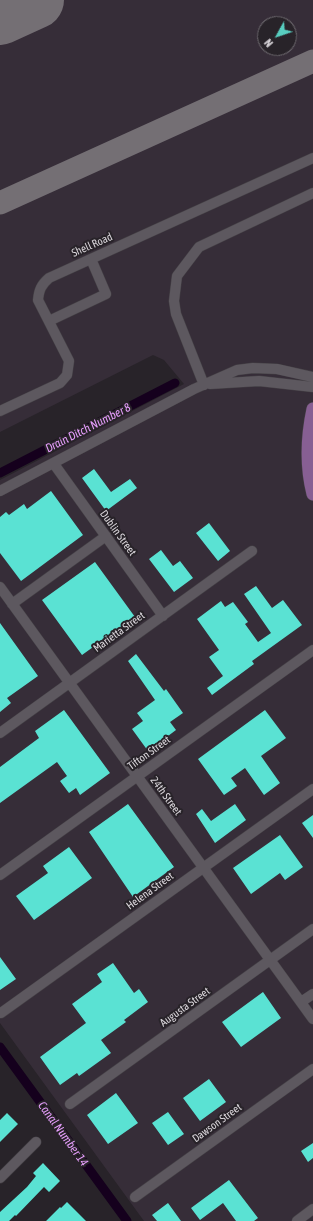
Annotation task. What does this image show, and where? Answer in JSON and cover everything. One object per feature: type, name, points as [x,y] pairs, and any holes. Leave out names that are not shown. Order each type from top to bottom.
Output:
[{"type":"main road","points":[[313,409],[308,444],[309,471],[313,494]]},
{"type":"street","name":"Shell Road","points":[[0,412],[60,383],[67,375],[69,361],[38,300],[38,291],[42,283],[49,278],[90,259],[313,158]]},
{"type":"street","points":[[204,385],[176,314],[174,301],[177,276],[199,247],[313,193]]},
{"type":"street","points":[[49,321],[106,294],[90,259]]},
{"type":"street","points":[[258,368],[258,381]]},
{"type":"street","points":[[0,491],[204,385],[237,370],[258,368],[277,369],[312,376]]},
{"type":"street","points":[[204,385],[258,381],[313,387]]},
{"type":"street","name":"Dublin Street","points":[[54,464],[163,616]]},
{"type":"street","points":[[12,604],[106,536]]},
{"type":"street","name":"Marietta Street","points":[[0,733],[252,552]]},
{"type":"street","name":"24th Street","points":[[0,587],[312,1016]]},
{"type":"street","name":"Tifton Street","points":[[0,875],[313,650]]},
{"type":"street","name":"Helena Street","points":[[1,1013],[313,789]]},
{"type":"street","name":"Augusta Street","points":[[70,1104],[313,929]]},
{"type":"street","points":[[301,1002],[313,994]]},
{"type":"street","name":"Dawson Street","points":[[135,1197],[313,1069]]},
{"type":"street","points":[[0,1178],[36,1142]]},
{"type":"street","points":[[297,1221],[313,1209]]},
{"type":"shaded area","points":[[0,0],[313,0],[313,1221],[144,1221],[0,1023],[0,480],[184,384],[164,360],[153,355],[0,432]]},
{"type":"building","points":[[94,469],[111,492],[130,479],[137,488],[106,511],[82,478]]},
{"type":"building","points":[[51,491],[83,535],[21,581],[0,553],[0,517],[6,512],[9,515],[24,504],[27,509]]},
{"type":"building","points":[[209,523],[230,551],[218,561],[196,533]]},
{"type":"building","points":[[161,550],[173,566],[180,561],[193,578],[174,592],[149,559]]},
{"type":"building","points":[[95,562],[135,617],[82,655],[42,600]]},
{"type":"building","points":[[256,586],[272,608],[283,600],[302,625],[252,661],[254,664],[212,695],[207,688],[223,676],[209,657],[219,650],[197,619],[221,601],[225,607],[233,602],[248,622],[245,624],[258,642],[271,633],[244,594]]},
{"type":"building","points":[[0,623],[38,676],[7,698],[11,703],[0,712]]},
{"type":"building","points":[[136,654],[164,691],[166,689],[183,713],[170,722],[176,730],[148,751],[132,729],[143,721],[137,713],[155,700],[128,661]]},
{"type":"building","points":[[64,710],[110,773],[80,795],[76,788],[69,793],[60,781],[67,776],[57,762],[0,803],[0,767],[39,738],[35,731]]},
{"type":"building","points":[[265,710],[286,738],[261,756],[280,783],[264,795],[245,768],[231,778],[237,786],[224,795],[198,759]]},
{"type":"building","points":[[128,804],[174,867],[133,897],[89,832]]},
{"type":"building","points":[[235,804],[246,820],[215,843],[196,814],[202,809],[211,821]]},
{"type":"building","points":[[313,815],[313,838],[302,823]]},
{"type":"building","points":[[280,835],[303,867],[285,880],[280,873],[251,894],[233,868]]},
{"type":"building","points":[[69,847],[92,878],[34,920],[16,896],[48,873],[43,866]]},
{"type":"building","points":[[0,957],[16,979],[0,990]]},
{"type":"building","points":[[113,963],[134,993],[139,989],[148,1002],[124,1020],[126,1022],[101,1040],[111,1053],[79,1076],[77,1073],[60,1085],[40,1057],[86,1023],[72,1004],[102,982],[97,974]]},
{"type":"building","points":[[263,992],[281,1018],[241,1047],[222,1022]]},
{"type":"building","points":[[209,1079],[226,1102],[200,1121],[183,1098]]},
{"type":"building","points":[[116,1093],[138,1123],[108,1144],[87,1115]]},
{"type":"building","points":[[168,1112],[184,1134],[168,1145],[152,1123]]},
{"type":"building","points":[[7,1113],[18,1124],[0,1142],[0,1120]]},
{"type":"building","points":[[313,1143],[313,1158],[308,1162],[301,1151]]},
{"type":"building","points":[[43,1163],[60,1181],[49,1192],[44,1187],[16,1216],[15,1215],[9,1221],[0,1221],[0,1212],[27,1187],[36,1176],[33,1173]]},
{"type":"building","points":[[229,1180],[258,1218],[254,1221],[236,1221],[223,1203],[200,1220],[191,1208]]},
{"type":"building","points":[[67,1202],[86,1221],[46,1221],[60,1207],[61,1208]]},
{"type":"building","points":[[168,1203],[181,1221],[157,1221],[152,1215]]},
{"type":"waterway","name":"Drain Ditch Number 8","points":[[0,473],[175,383]]},
{"type":"waterway","name":"Canal Number 14","points":[[0,1047],[127,1221]]},
{"type":"taxiway","points":[[0,203],[313,61]]},
{"type":"runway","points":[[0,16],[35,0]]}]
